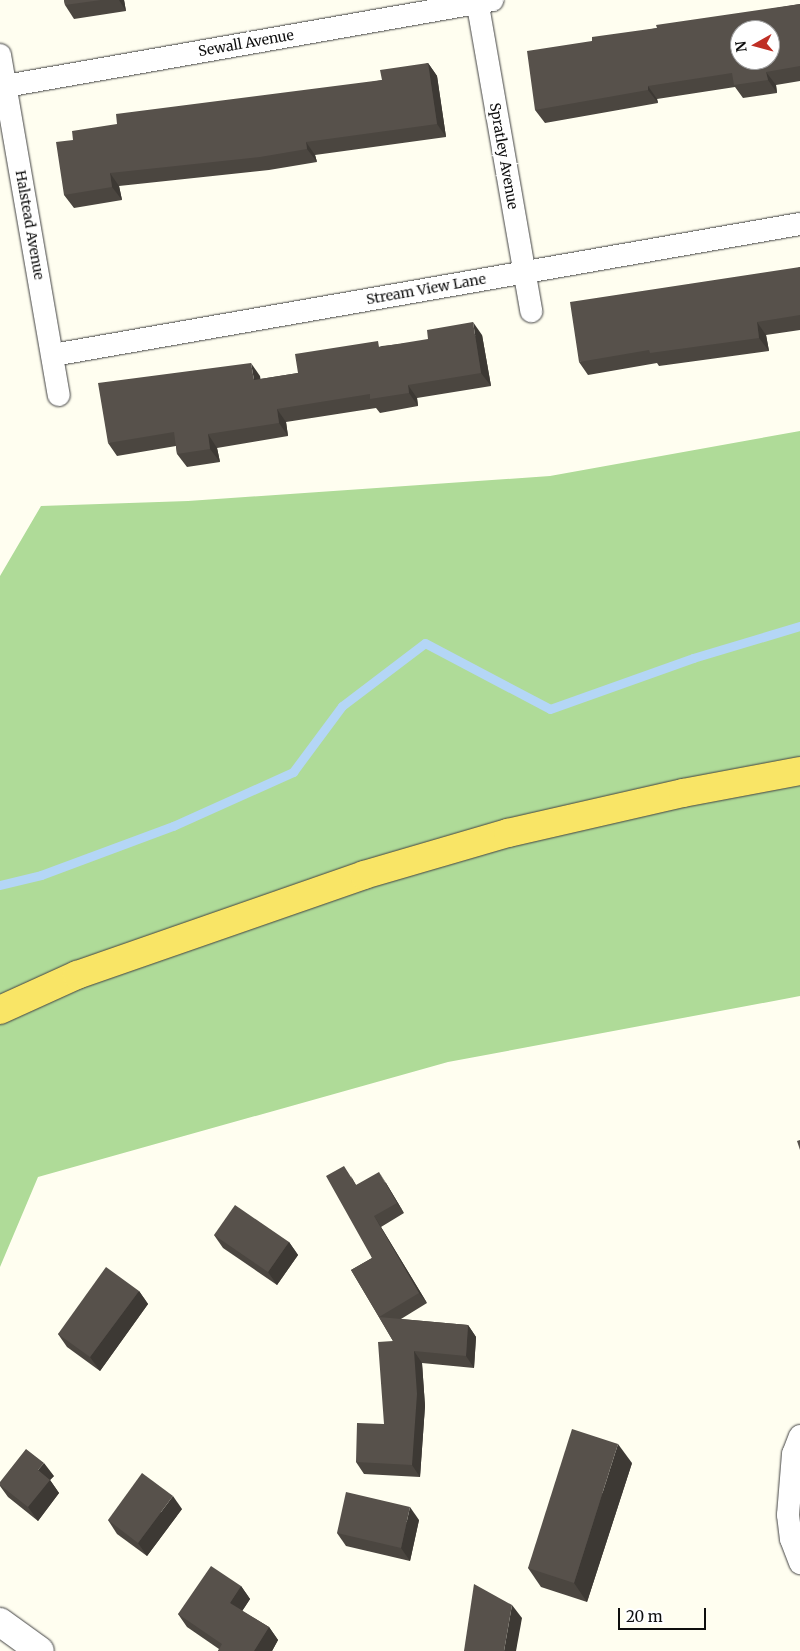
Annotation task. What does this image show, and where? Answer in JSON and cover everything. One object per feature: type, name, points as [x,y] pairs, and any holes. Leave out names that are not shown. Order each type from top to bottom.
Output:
[{"type":"main road","points":[[0,1010],[77,975],[364,875],[508,833],[683,793],[800,771]]},
{"type":"main road","points":[[0,994],[77,975]]},
{"type":"street","name":"Sewall Avenue","points":[[3,86],[482,1]]},
{"type":"street","name":"Spratley Avenue","points":[[482,1],[531,311]]},
{"type":"street","name":"Halstead Avenue","points":[[0,55],[3,86],[60,395]]},
{"type":"street","name":"Stream View Lane","points":[[53,355],[800,224]]},
{"type":"street","points":[[800,1436],[793,1454],[788,1515],[791,1539],[800,1563]]},
{"type":"street","points":[[0,1622],[40,1651]]},
{"type":"green space","points":[[800,431],[800,996],[448,1062],[38,1177],[0,1267],[0,576],[41,506],[188,501],[550,476]]},
{"type":"building","points":[[64,0],[101,0],[65,5]]},
{"type":"building","points":[[800,4],[800,66],[780,70],[780,20],[730,20],[730,70],[777,70],[766,72],[768,80],[734,85],[732,73],[648,86],[648,90],[535,110],[527,51],[592,41],[592,37],[657,28],[656,25]]},
{"type":"building","points":[[428,63],[437,124],[306,142],[307,149],[260,157],[110,173],[112,187],[64,195],[56,142],[73,140],[72,131],[117,124],[116,114],[382,80],[380,70]]},
{"type":"building","points":[[800,267],[800,315],[757,322],[759,338],[650,353],[649,350],[579,362],[570,302]]},
{"type":"building","points":[[473,322],[481,373],[408,385],[409,393],[370,399],[370,394],[277,409],[279,423],[208,434],[210,449],[177,454],[174,432],[108,443],[98,383],[251,363],[254,380],[298,373],[295,354],[378,341],[379,347],[428,339],[427,330]]},
{"type":"building","points":[[344,1166],[356,1185],[379,1172],[397,1203],[374,1216],[419,1293],[379,1317],[351,1270],[372,1258],[326,1176]]},
{"type":"building","points":[[235,1205],[289,1242],[268,1272],[214,1235]]},
{"type":"building","points":[[106,1267],[139,1291],[90,1357],[58,1334]]},
{"type":"building","points":[[379,1317],[468,1325],[466,1356],[414,1351],[417,1394],[412,1465],[356,1462],[357,1423],[384,1424],[378,1342],[393,1341]]},
{"type":"building","points":[[572,1429],[618,1444],[574,1583],[528,1568]]},
{"type":"building","points":[[26,1449],[44,1463],[38,1470],[50,1480],[28,1507],[0,1485],[0,1482]]},
{"type":"building","points":[[142,1473],[173,1496],[138,1543],[108,1520]]},
{"type":"building","points":[[346,1492],[410,1507],[401,1548],[337,1533]]},
{"type":"building","points":[[211,1566],[241,1586],[230,1603],[269,1627],[254,1651],[218,1651],[222,1644],[178,1614]]},
{"type":"building","points":[[474,1584],[512,1605],[504,1651],[464,1651]]},
{"type":"waterway","points":[[0,885],[41,875],[173,826],[293,772],[342,706],[425,643],[550,709],[693,658],[800,626]]}]
